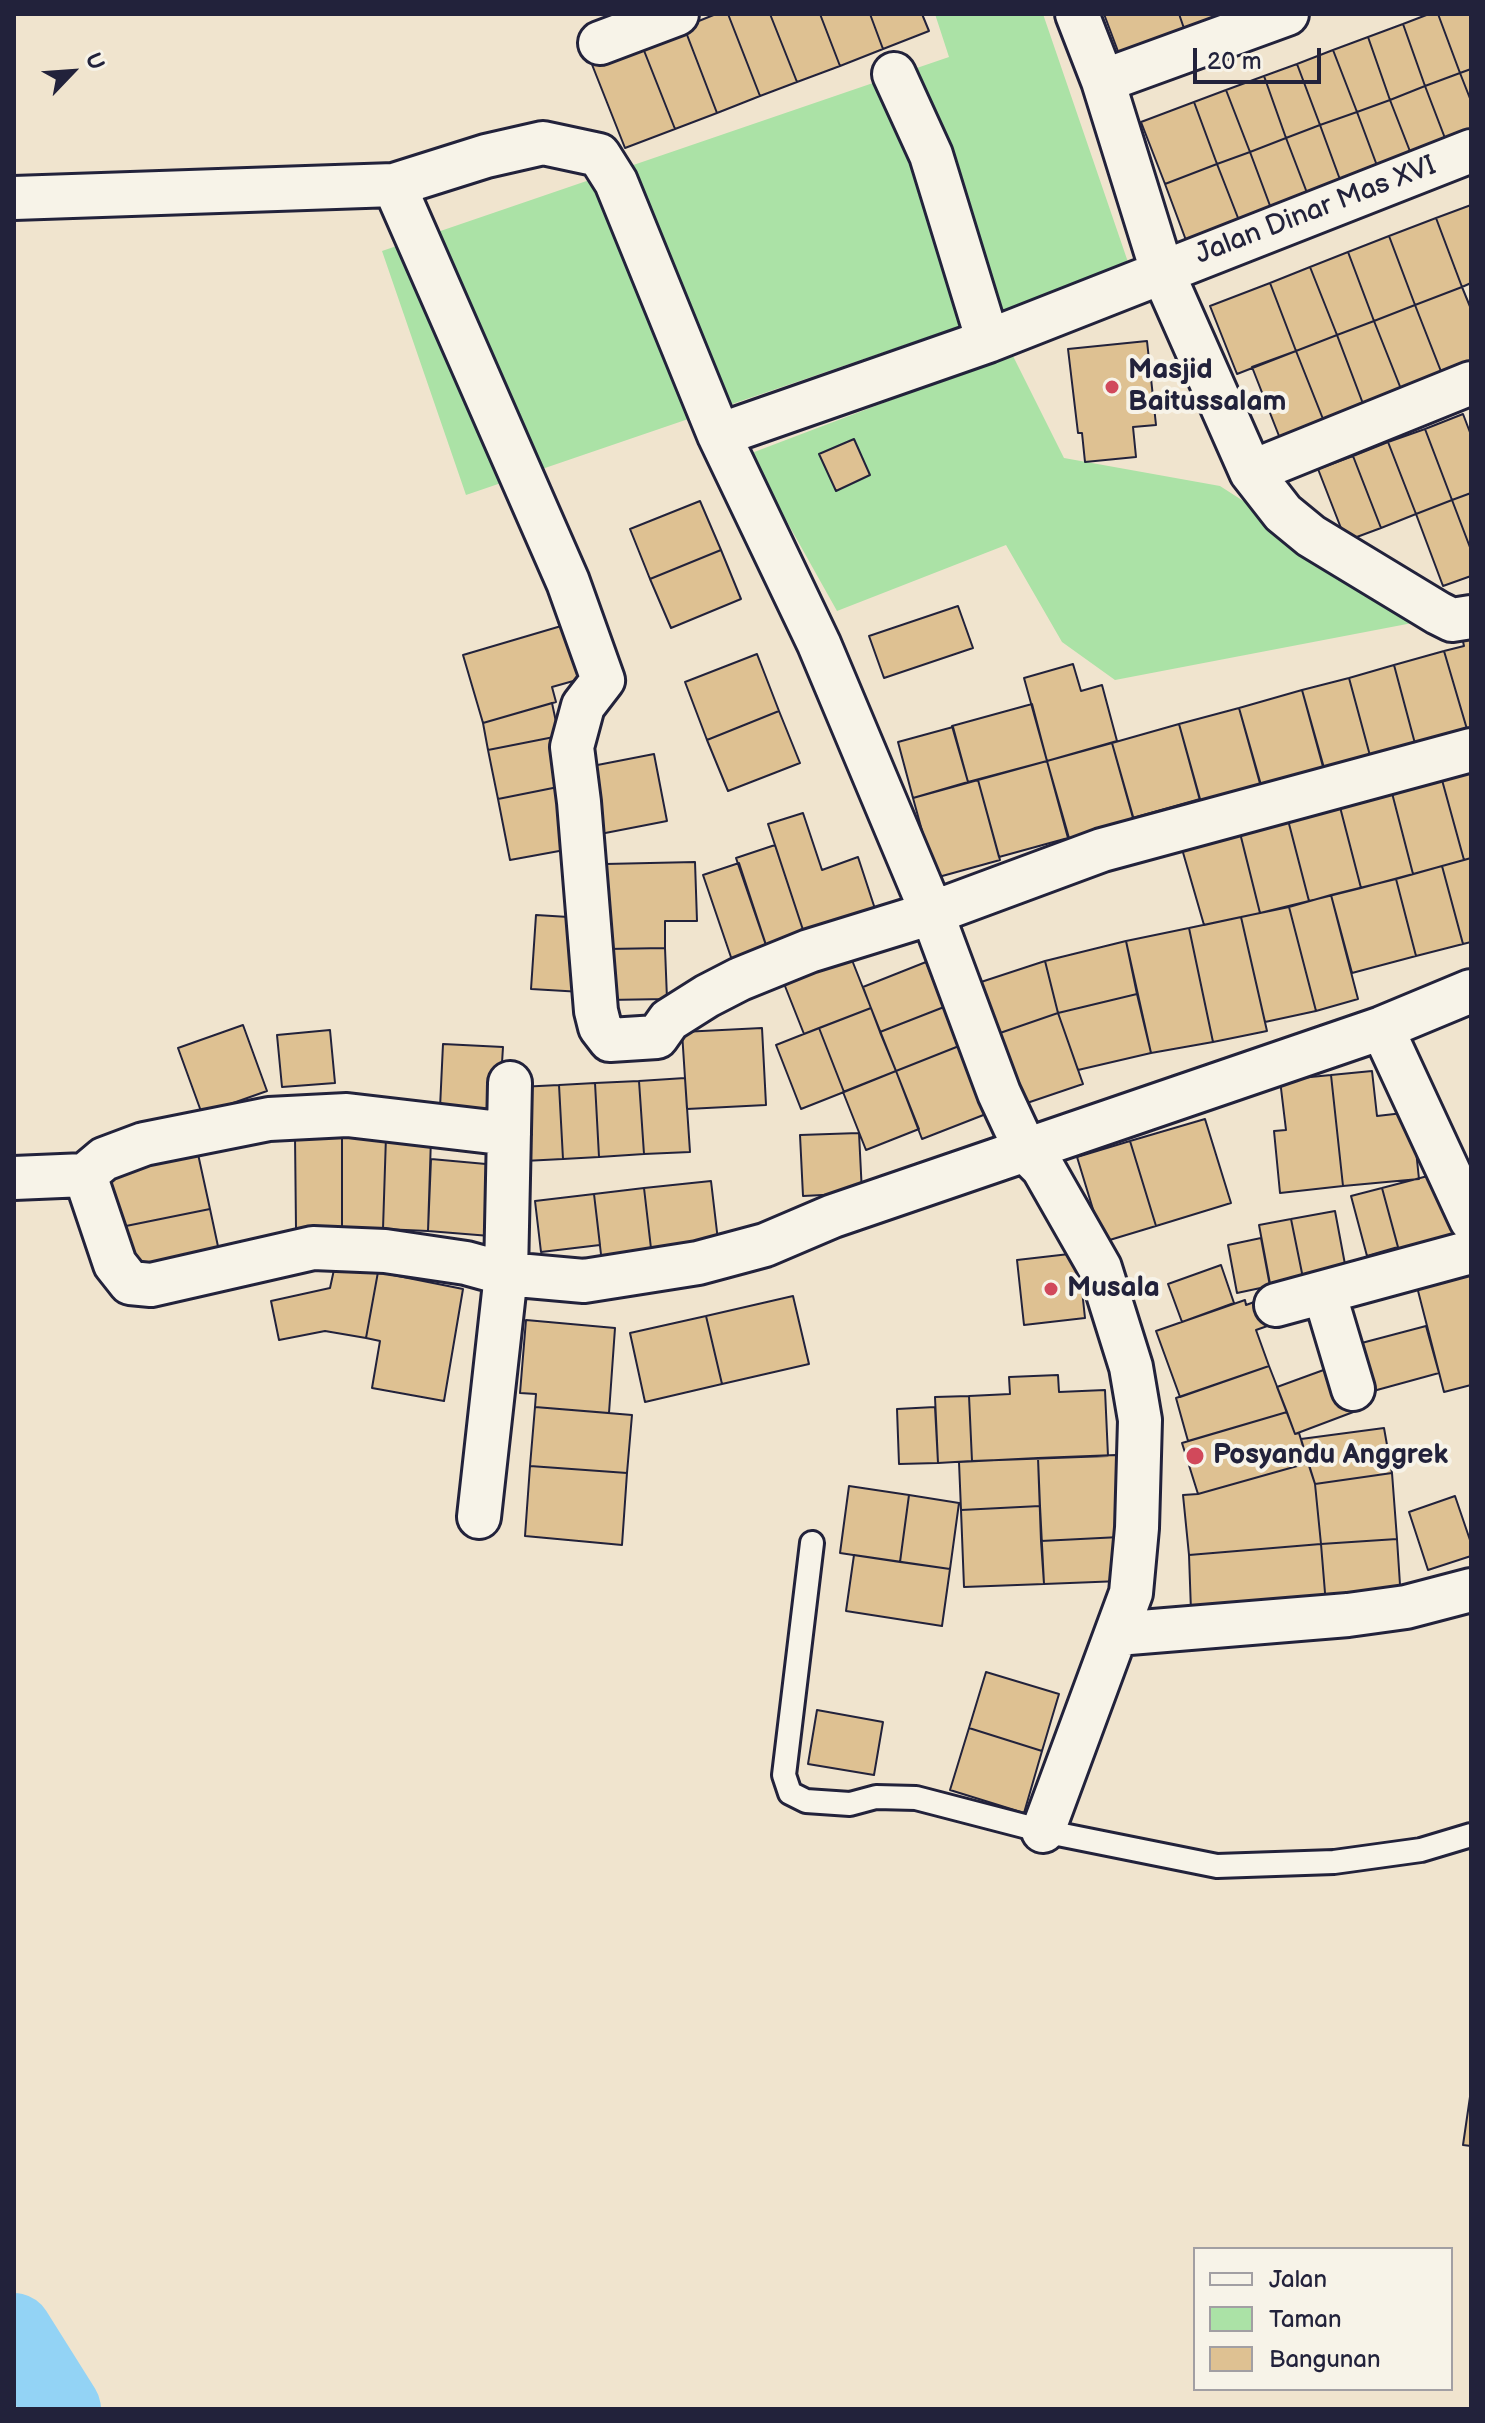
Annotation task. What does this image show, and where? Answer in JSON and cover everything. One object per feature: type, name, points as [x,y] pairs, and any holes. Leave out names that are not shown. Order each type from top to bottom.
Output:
[{"type":"street","points":[[600,43],[677,14]]},
{"type":"street","points":[[1077,14],[1103,81],[1162,271],[1251,472],[1283,513],[1311,536],[1454,615]]},
{"type":"street","points":[[1103,81],[1287,14]]},
{"type":"street","points":[[894,74],[931,155],[988,341]]},
{"type":"street","points":[[14,198],[394,185],[486,156],[543,143],[599,155],[616,182],[719,435],[819,644],[932,913],[999,1093],[1026,1151],[1043,1168],[1100,1268],[1131,1367],[1140,1420],[1137,1528],[1131,1593],[1043,1831]]},
{"type":"street","name":"Jalan Dinar Mas XVI","points":[[719,435],[988,341],[1471,151]]},
{"type":"street","points":[[394,185],[568,582],[603,680],[583,706],[572,747],[596,1011],[600,1027],[610,1040],[657,1037],[669,1020],[740,979],[809,951],[932,913],[1102,850],[1471,750]]},
{"type":"street","points":[[1251,472],[1471,383]]},
{"type":"street","points":[[85,1175],[115,1264],[130,1283],[151,1285],[313,1248],[385,1251],[466,1263],[506,1274],[584,1281],[698,1263],[765,1245],[833,1216],[1382,1028],[1471,991]]},
{"type":"street","points":[[1382,1028],[1471,1220]]},
{"type":"street","points":[[479,1517],[506,1274],[510,1083]]},
{"type":"street","points":[[14,1178],[85,1175],[104,1159],[144,1144],[269,1119],[347,1115],[509,1134]]},
{"type":"street","points":[[1276,1305],[1471,1252]]},
{"type":"street","points":[[1324,1292],[1353,1389]]},
{"type":"street","points":[[1117,1634],[1348,1615],[1406,1607],[1471,1590]]},
{"type":"lane","points":[[812,1543],[784,1775],[790,1793],[806,1801],[850,1804],[876,1797],[916,1798],[1043,1831],[1217,1866],[1334,1862],[1421,1850],[1471,1835]]},
{"type":"green space","points":[[935,14],[1043,14],[1130,268],[466,495],[382,251],[949,57]]},
{"type":"green space","points":[[1012,354],[1064,458],[1220,486],[1428,620],[1115,680],[1062,642],[1006,545],[837,611],[749,454]]},
{"type":"building","points":[[716,14],[728,14],[760,96],[717,113],[684,27]]},
{"type":"building","points":[[728,14],[770,14],[797,82],[760,96]]},
{"type":"building","points":[[770,14],[820,14],[840,66],[797,82]]},
{"type":"building","points":[[820,14],[870,14],[883,49],[840,66]]},
{"type":"building","points":[[870,14],[922,14],[929,31],[883,49]]},
{"type":"building","points":[[1104,14],[1179,14],[1187,37],[1122,62]]},
{"type":"building","points":[[1179,14],[1222,14],[1226,23],[1187,37]]},
{"type":"building","points":[[1429,14],[1438,14],[1460,73],[1425,86],[1403,24]]},
{"type":"building","points":[[1438,14],[1471,14],[1471,69],[1460,73]]},
{"type":"building","points":[[1403,24],[1425,86],[1390,100],[1368,37]]},
{"type":"building","points":[[684,27],[717,113],[675,129],[641,43]]},
{"type":"building","points":[[1368,37],[1390,100],[1357,112],[1333,50]]},
{"type":"building","points":[[641,43],[675,129],[625,148],[591,62]]},
{"type":"building","points":[[1333,50],[1357,112],[1320,125],[1297,64]]},
{"type":"building","points":[[1297,64],[1320,125],[1286,138],[1264,76]]},
{"type":"building","points":[[1471,69],[1471,101],[1460,73]]},
{"type":"building","points":[[1460,73],[1471,101],[1471,137],[1448,146],[1425,86]]},
{"type":"building","points":[[1264,76],[1286,138],[1250,152],[1226,90]]},
{"type":"building","points":[[1425,86],[1448,146],[1413,159],[1390,100]]},
{"type":"building","points":[[1226,90],[1250,152],[1217,164],[1194,102]]},
{"type":"building","points":[[1390,100],[1413,159],[1379,171],[1357,112]]},
{"type":"building","points":[[1194,102],[1217,164],[1165,184],[1141,122]]},
{"type":"building","points":[[1357,112],[1379,171],[1342,185],[1320,125]]},
{"type":"building","points":[[1320,125],[1342,185],[1309,198],[1286,138]]},
{"type":"building","points":[[1286,138],[1309,198],[1272,211],[1250,152]]},
{"type":"building","points":[[1250,152],[1272,211],[1240,223],[1217,164]]},
{"type":"building","points":[[1217,164],[1240,223],[1187,243],[1165,184]]},
{"type":"building","points":[[1471,205],[1471,283],[1462,287],[1436,218]]},
{"type":"building","points":[[1436,218],[1462,287],[1415,305],[1389,236]]},
{"type":"building","points":[[1389,236],[1415,305],[1374,321],[1348,252]]},
{"type":"building","points":[[1348,252],[1374,321],[1337,335],[1310,267]]},
{"type":"building","points":[[1310,267],[1337,335],[1296,351],[1270,283]]},
{"type":"building","points":[[1270,283],[1296,351],[1237,374],[1210,306]]},
{"type":"building","points":[[1462,287],[1471,309],[1471,368],[1444,379],[1415,305]]},
{"type":"building","points":[[1415,305],[1444,379],[1403,394],[1374,321]]},
{"type":"building","points":[[1374,321],[1403,394],[1365,409],[1337,335]]},
{"type":"building","points":[[1337,335],[1365,409],[1325,424],[1296,351]]},
{"type":"building","name":"Masjid Baitussalam","points":[[1147,341],[1156,425],[1133,427],[1136,457],[1085,462],[1082,433],[1078,433],[1068,349]]},
{"type":"building","points":[[1296,351],[1325,424],[1281,441],[1252,367]]},
{"type":"building","points":[[1463,414],[1471,435],[1471,493],[1452,500],[1425,429]]},
{"type":"building","points":[[1425,429],[1452,500],[1416,514],[1388,442]]},
{"type":"building","points":[[854,439],[870,475],[836,491],[819,454]]},
{"type":"building","points":[[1388,442],[1416,514],[1381,528],[1353,456]]},
{"type":"building","points":[[1353,456],[1381,528],[1346,541],[1318,469]]},
{"type":"building","points":[[1471,493],[1471,550],[1452,500]]},
{"type":"building","points":[[1452,500],[1471,550],[1471,576],[1443,586],[1416,514]]},
{"type":"building","points":[[700,501],[721,550],[650,579],[630,529]]},
{"type":"building","points":[[721,550],[741,599],[671,628],[650,579]]},
{"type":"building","points":[[958,606],[973,648],[884,678],[869,636]]},
{"type":"building","points":[[568,624],[584,678],[552,687],[556,702],[483,723],[463,655]]},
{"type":"building","points":[[1471,625],[1469,736],[1444,651],[1464,646],[1460,628]]},
{"type":"building","points":[[1444,651],[1469,736],[1417,751],[1394,665]]},
{"type":"building","points":[[757,654],[779,711],[707,740],[685,682]]},
{"type":"building","points":[[1073,664],[1081,691],[1102,685],[1117,741],[1047,761],[1024,678]]},
{"type":"building","points":[[1394,665],[1417,751],[1372,763],[1349,678]]},
{"type":"building","points":[[1349,678],[1372,763],[1326,775],[1302,690]]},
{"type":"building","points":[[1302,690],[1325,774],[1263,792],[1239,708]]},
{"type":"building","points":[[552,703],[559,736],[488,750],[483,723]]},
{"type":"building","points":[[1032,704],[1047,761],[968,782],[952,726]]},
{"type":"building","points":[[1239,708],[1261,787],[1201,804],[1179,724]]},
{"type":"building","points":[[779,711],[800,763],[728,791],[707,740]]},
{"type":"building","points":[[1179,724],[1200,799],[1133,818],[1112,743]]},
{"type":"building","points":[[953,727],[968,782],[913,798],[898,742]]},
{"type":"building","points":[[559,736],[568,785],[498,799],[488,750]]},
{"type":"building","points":[[1112,743],[1136,827],[1071,845],[1047,761]]},
{"type":"building","points":[[654,754],[667,821],[595,835],[582,768]]},
{"type":"building","points":[[1047,761],[1068,838],[999,857],[978,780]]},
{"type":"building","points":[[1471,772],[1471,858],[1464,860],[1442,780]]},
{"type":"building","points":[[978,780],[1000,860],[935,878],[913,798]]},
{"type":"building","points":[[1442,780],[1464,860],[1413,874],[1392,793]]},
{"type":"building","points":[[568,785],[581,847],[510,860],[498,799]]},
{"type":"building","points":[[1392,793],[1413,874],[1361,888],[1340,807]]},
{"type":"building","points":[[1340,807],[1361,888],[1309,901],[1288,820]]},
{"type":"building","points":[[803,813],[822,870],[858,857],[878,918],[807,942],[768,824]]},
{"type":"building","points":[[1288,820],[1309,901],[1260,913],[1240,833]]},
{"type":"building","points":[[1240,833],[1260,913],[1204,925],[1182,849]]},
{"type":"building","points":[[775,845],[807,942],[769,954],[736,858]]},
{"type":"building","points":[[1471,858],[1471,942],[1463,944],[1442,866]]},
{"type":"building","points":[[695,862],[697,921],[665,921],[665,948],[607,949],[605,864]]},
{"type":"building","points":[[739,863],[769,954],[734,966],[703,875]]},
{"type":"building","points":[[1442,866],[1463,944],[1416,956],[1396,879]]},
{"type":"building","points":[[1396,879],[1416,956],[1352,973],[1331,895]]},
{"type":"building","points":[[1331,895],[1358,999],[1316,1011],[1289,907]]},
{"type":"building","points":[[1289,907],[1316,1011],[1265,1022],[1241,917]]},
{"type":"building","points":[[536,915],[585,918],[582,992],[531,989]]},
{"type":"building","points":[[1241,917],[1267,1031],[1213,1042],[1189,928]]},
{"type":"building","points":[[1189,928],[1213,1042],[1151,1053],[1126,941]]},
{"type":"building","points":[[1126,941],[1137,994],[1058,1013],[1045,961]]},
{"type":"building","points":[[846,945],[871,1008],[804,1034],[779,971]]},
{"type":"building","points":[[665,948],[667,999],[607,1000],[607,949]]},
{"type":"building","points":[[1045,961],[1058,1013],[1000,1033],[981,982]]},
{"type":"building","points":[[926,962],[944,1007],[880,1032],[863,987]]},
{"type":"building","points":[[1137,994],[1151,1053],[1078,1070],[1058,1013]]},
{"type":"building","points":[[944,1007],[959,1046],[896,1071],[880,1032]]},
{"type":"building","points":[[871,1008],[896,1071],[844,1092],[819,1028]]},
{"type":"building","points":[[1058,1013],[1083,1084],[1024,1104],[1000,1033]]},
{"type":"building","points":[[243,1025],[267,1091],[202,1114],[178,1048]]},
{"type":"building","points":[[762,1028],[766,1105],[687,1109],[682,1032]]},
{"type":"building","points":[[819,1028],[844,1092],[801,1109],[776,1045]]},
{"type":"building","points":[[330,1030],[335,1083],[282,1087],[277,1035]]},
{"type":"building","points":[[443,1044],[503,1047],[499,1111],[440,1108]]},
{"type":"building","points":[[959,1046],[986,1114],[922,1139],[896,1071]]},
{"type":"building","points":[[896,1071],[919,1129],[866,1150],[843,1092]]},
{"type":"building","points":[[1372,1071],[1377,1116],[1412,1112],[1419,1179],[1343,1186],[1331,1075]]},
{"type":"building","points":[[1331,1075],[1343,1186],[1280,1193],[1274,1131],[1286,1130],[1280,1080]]},
{"type":"building","points":[[685,1078],[690,1152],[644,1154],[639,1081]]},
{"type":"building","points":[[639,1081],[644,1154],[599,1157],[595,1083]]},
{"type":"building","points":[[595,1083],[599,1157],[563,1159],[559,1085]]},
{"type":"building","points":[[559,1085],[563,1159],[524,1161],[519,1087]]},
{"type":"building","points":[[1205,1119],[1231,1203],[1156,1226],[1130,1141]]},
{"type":"building","points":[[859,1133],[862,1193],[803,1196],[800,1135]]},
{"type":"building","points":[[295,1136],[342,1136],[342,1229],[296,1229]]},
{"type":"building","points":[[342,1136],[386,1136],[383,1229],[342,1229]]},
{"type":"building","points":[[386,1136],[431,1138],[428,1231],[383,1229]]},
{"type":"building","points":[[1130,1141],[1156,1226],[1103,1242],[1077,1157]]},
{"type":"building","points":[[198,1154],[210,1209],[121,1227],[109,1172]]},
{"type":"building","points":[[431,1159],[497,1165],[490,1236],[428,1231]]},
{"type":"building","points":[[1443,1172],[1463,1247],[1402,1262],[1382,1188]]},
{"type":"building","points":[[711,1181],[719,1249],[652,1257],[644,1188]]},
{"type":"building","points":[[644,1188],[652,1257],[602,1263],[594,1194]]},
{"type":"building","points":[[1382,1188],[1398,1247],[1367,1256],[1351,1196]]},
{"type":"building","points":[[594,1194],[600,1245],[541,1252],[535,1201]]},
{"type":"building","points":[[210,1209],[219,1251],[131,1270],[121,1227]]},
{"type":"building","points":[[1335,1211],[1347,1275],[1304,1283],[1291,1219]]},
{"type":"building","points":[[1291,1219],[1304,1283],[1271,1289],[1259,1225]]},
{"type":"building","points":[[1261,1238],[1270,1286],[1237,1293],[1228,1245]]},
{"type":"building","name":"Musala","points":[[1078,1253],[1085,1318],[1024,1325],[1017,1260]]},
{"type":"building","points":[[335,1265],[378,1272],[366,1338],[325,1331],[279,1340],[271,1301],[330,1288]]},
{"type":"building","points":[[1221,1265],[1234,1303],[1182,1322],[1168,1284]]},
{"type":"building","points":[[1471,1269],[1471,1385],[1444,1392],[1416,1283]]},
{"type":"building","points":[[378,1272],[463,1289],[444,1401],[372,1388],[380,1341],[366,1338]]},
{"type":"building","points":[[793,1296],[809,1364],[722,1384],[706,1316]]},
{"type":"building","points":[[1268,1297],[1276,1323],[1256,1330],[1269,1366],[1180,1397],[1156,1331],[1245,1300],[1246,1305]]},
{"type":"building","points":[[706,1316],[722,1384],[645,1402],[630,1333]]},
{"type":"building","points":[[526,1320],[615,1328],[609,1413],[535,1407],[536,1394],[520,1393]]},
{"type":"building","points":[[1426,1326],[1439,1373],[1366,1393],[1354,1345]]},
{"type":"building","points":[[1340,1364],[1356,1411],[1295,1434],[1277,1387]]},
{"type":"building","points":[[1269,1366],[1287,1412],[1188,1441],[1176,1398]]},
{"type":"building","points":[[1058,1375],[1059,1392],[1105,1390],[1108,1456],[972,1461],[969,1396],[1010,1394],[1009,1377]]},
{"type":"building","points":[[969,1396],[972,1461],[938,1463],[935,1397]]},
{"type":"building","points":[[535,1407],[632,1415],[627,1473],[530,1466]]},
{"type":"building","points":[[935,1407],[938,1463],[899,1464],[897,1409]]},
{"type":"building","points":[[1287,1412],[1295,1434],[1299,1433],[1308,1463],[1198,1494],[1182,1443]]},
{"type":"building","points":[[1384,1428],[1392,1473],[1315,1484],[1301,1439]]},
{"type":"building","points":[[1116,1455],[1120,1537],[1041,1541],[1038,1458]]},
{"type":"building","points":[[1038,1458],[1040,1506],[961,1510],[959,1462]]},
{"type":"building","points":[[1308,1463],[1315,1484],[1321,1544],[1189,1555],[1183,1495],[1198,1494]]},
{"type":"building","points":[[530,1466],[627,1473],[622,1545],[525,1536]]},
{"type":"building","points":[[1392,1473],[1397,1539],[1321,1544],[1315,1484]]},
{"type":"building","points":[[849,1486],[909,1495],[900,1562],[840,1553]]},
{"type":"building","points":[[909,1495],[959,1503],[950,1569],[900,1562]]},
{"type":"building","points":[[1455,1496],[1471,1543],[1471,1556],[1428,1570],[1409,1512]]},
{"type":"building","points":[[1040,1506],[1044,1584],[964,1587],[961,1510]]},
{"type":"building","points":[[1120,1537],[1121,1581],[1044,1584],[1041,1541]]},
{"type":"building","points":[[1397,1539],[1401,1600],[1326,1605],[1321,1544]]},
{"type":"building","points":[[1321,1544],[1326,1605],[1191,1611],[1189,1555]]},
{"type":"building","points":[[854,1555],[950,1569],[942,1626],[846,1611]]},
{"type":"building","points":[[986,1672],[1059,1694],[1042,1751],[969,1728]]},
{"type":"building","points":[[817,1710],[883,1722],[874,1775],[808,1764]]},
{"type":"building","points":[[969,1728],[1042,1751],[1024,1813],[950,1790]]},
{"type":"building","points":[[1471,2090],[1471,2146],[1463,2145]]},
{"type":"waterway","points":[[14,2331],[63,2409]]},
{"type":"place","name":"Masjid Baitussalam","points":[[1112,387]]},
{"type":"place","name":"Musala","points":[[1051,1289]]},
{"type":"place","name":"Posyandu Anggrek","points":[[1195,1456]]}]
